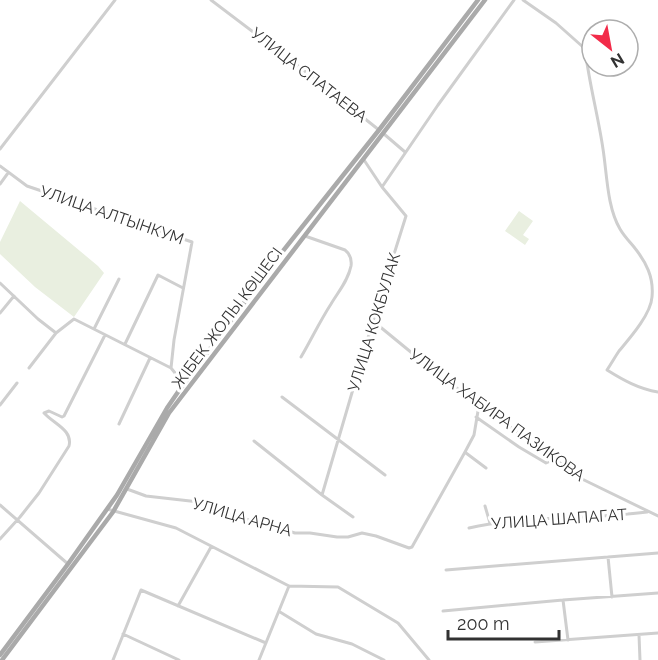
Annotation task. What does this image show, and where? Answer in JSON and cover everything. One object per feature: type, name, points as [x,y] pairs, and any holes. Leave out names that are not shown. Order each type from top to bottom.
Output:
[{"type":"main road","name":"ЖІБЕК ЖОЛЫ КӨШЕСІ","points":[[2,660],[113,512],[169,413],[364,160],[478,0]]},
{"type":"main road","name":"ЖІБЕК ЖОЛЫ КӨШЕСІ","points":[[0,654],[117,495],[166,408],[275,261],[382,132],[485,0]]},
{"type":"street","points":[[0,149],[115,0]]},
{"type":"street","name":"УЛИЦА СПАТАЕВА","points":[[211,0],[310,75],[405,152]]},
{"type":"street","points":[[382,187],[514,0]]},
{"type":"street","points":[[524,0],[584,46],[613,213],[620,229],[651,273],[652,281],[652,298],[644,316],[636,331],[607,370],[637,387],[658,392]]},
{"type":"street","name":"УЛИЦА КОКБУЛАК","points":[[322,495],[406,216],[382,187],[364,160]]},
{"type":"street","name":"УЛИЦА АЛТЫНКУМ","points":[[0,166],[27,186],[192,242],[171,368]]},
{"type":"street","points":[[0,184],[8,173]]},
{"type":"street","points":[[301,357],[342,287],[351,267],[351,259],[345,250],[304,236]]},
{"type":"street","points":[[125,345],[158,275],[183,288]]},
{"type":"street","points":[[94,329],[119,279]]},
{"type":"street","points":[[0,282],[56,333]]},
{"type":"street","points":[[0,313],[14,296]]},
{"type":"street","points":[[29,369],[56,333],[74,319],[171,368],[184,384]]},
{"type":"street","name":"УЛИЦА ХАБИРА ПАЗИКОВА","points":[[373,321],[431,369],[582,479],[658,516]]},
{"type":"street","points":[[0,539],[39,493],[69,446],[69,434],[44,413],[50,411],[64,416],[105,335]]},
{"type":"street","points":[[119,424],[150,358]]},
{"type":"street","points":[[0,405],[17,383]]},
{"type":"street","points":[[282,397],[385,475]]},
{"type":"street","name":"УЛИЦА АРНА","points":[[127,489],[146,496],[199,502],[242,518],[295,533],[337,537],[362,533],[409,548],[412,547],[430,517],[474,435],[479,405]]},
{"type":"street","points":[[476,417],[546,463],[555,459]]},
{"type":"street","points":[[254,441],[353,517]]},
{"type":"street","points":[[465,452],[486,468]]},
{"type":"street","points":[[0,505],[68,564]]},
{"type":"street","points":[[485,506],[490,523]]},
{"type":"street","points":[[107,509],[176,528],[289,586],[338,587],[398,623],[429,660]]},
{"type":"street","name":"УЛИЦА ШАПАГАТ","points":[[469,528],[490,523],[621,516],[649,511]]},
{"type":"street","points":[[178,606],[212,546]]},
{"type":"street","points":[[446,570],[658,554]]},
{"type":"street","points":[[608,557],[612,597]]},
{"type":"street","points":[[260,660],[289,586]]},
{"type":"street","points":[[112,660],[141,590],[266,643]]},
{"type":"street","points":[[443,611],[658,594]]},
{"type":"street","points":[[563,600],[568,640]]},
{"type":"street","points":[[280,612],[316,634],[352,644],[384,660]]},
{"type":"street","points":[[535,642],[658,633]]},
{"type":"street","points":[[123,634],[179,660]]},
{"type":"street","points":[[639,634],[640,660]]},
{"type":"green space","points":[[20,201],[104,273],[74,317],[35,287],[0,254],[0,242]]},
{"type":"green space","points":[[519,211],[533,221],[523,235],[529,239],[525,245],[505,231]]}]
